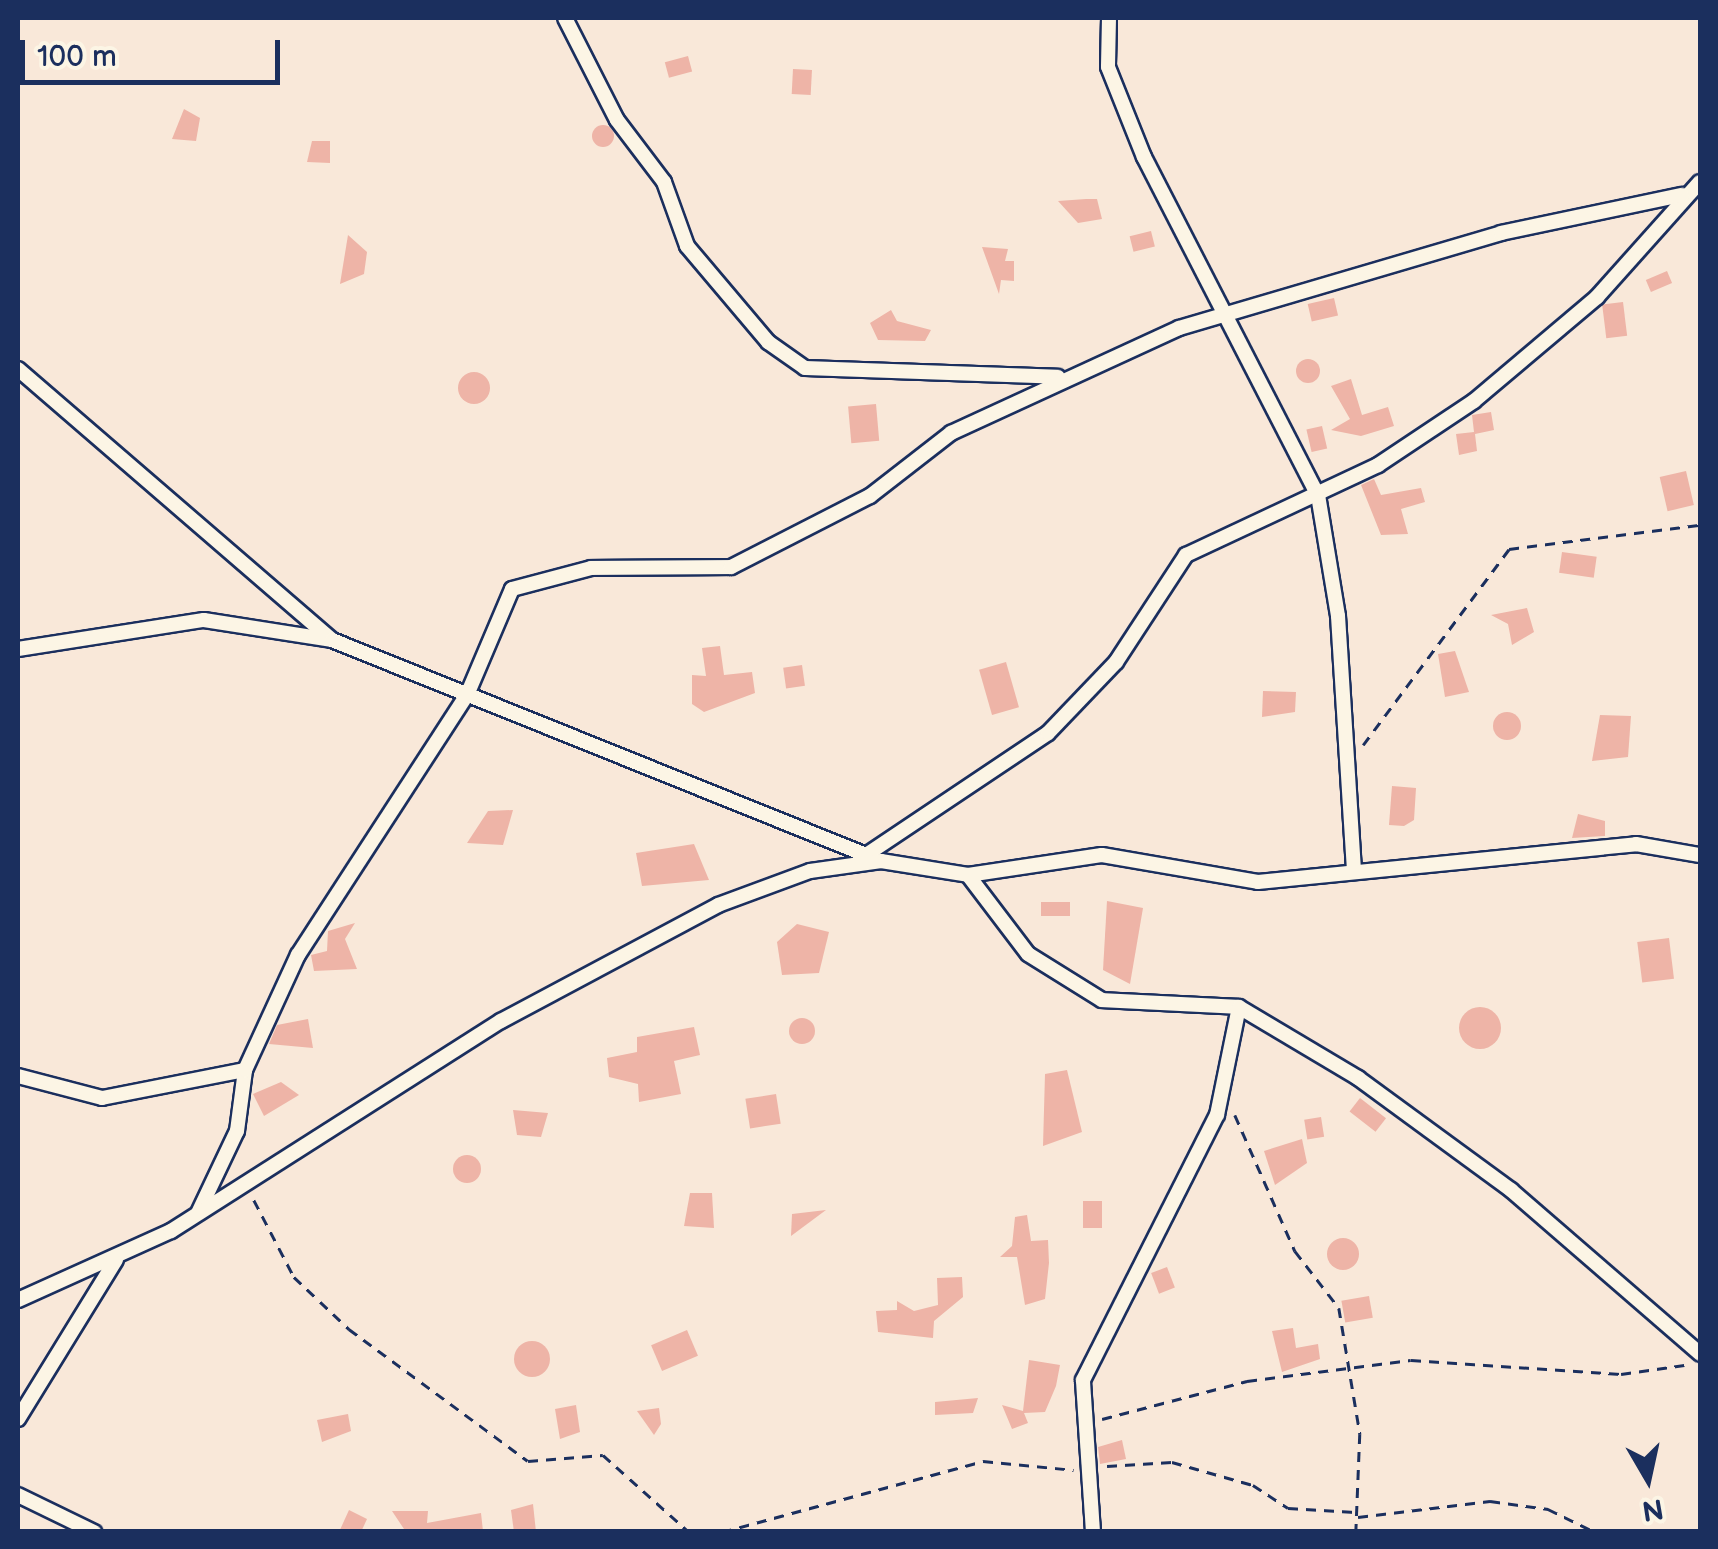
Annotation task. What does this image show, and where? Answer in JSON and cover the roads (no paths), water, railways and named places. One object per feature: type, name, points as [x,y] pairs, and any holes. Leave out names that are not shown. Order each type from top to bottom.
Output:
[{"type":"street","points":[[565,18],[617,120],[664,182],[688,246],[768,342],[805,368],[1064,377]]},
{"type":"street","points":[[1109,18],[1108,68],[1128,121],[1318,495],[1338,616],[1354,869]]},
{"type":"street","points":[[866,855],[1048,733],[1116,662],[1186,555],[1318,495],[1517,370],[1597,296],[1682,194],[1700,182]]},
{"type":"street","points":[[197,1215],[237,1131],[244,1070],[298,955],[467,694],[512,589],[591,568],[731,567],[870,496],[952,433],[1064,377],[1228,316],[1461,244],[1682,194]]},
{"type":"street","points":[[18,369],[332,640]]},
{"type":"street","points":[[18,648],[204,620],[332,640],[881,862]]},
{"type":"street","points":[[18,1300],[116,1260],[197,1215],[501,1021],[718,905],[810,871],[881,862],[968,875],[1102,855],[1258,882],[1354,869],[1636,844],[1700,856]]},
{"type":"street","points":[[968,875],[1028,954],[1102,1000],[1240,1007],[1480,1166],[1700,1358]]},
{"type":"street","points":[[1092,1532],[1082,1434],[1088,1367],[1225,1092],[1240,1007]]},
{"type":"street","points":[[18,1076],[102,1098],[244,1070]]},
{"type":"street","points":[[18,1420],[116,1260]]},
{"type":"street","points":[[18,1495],[94,1532]]}]
